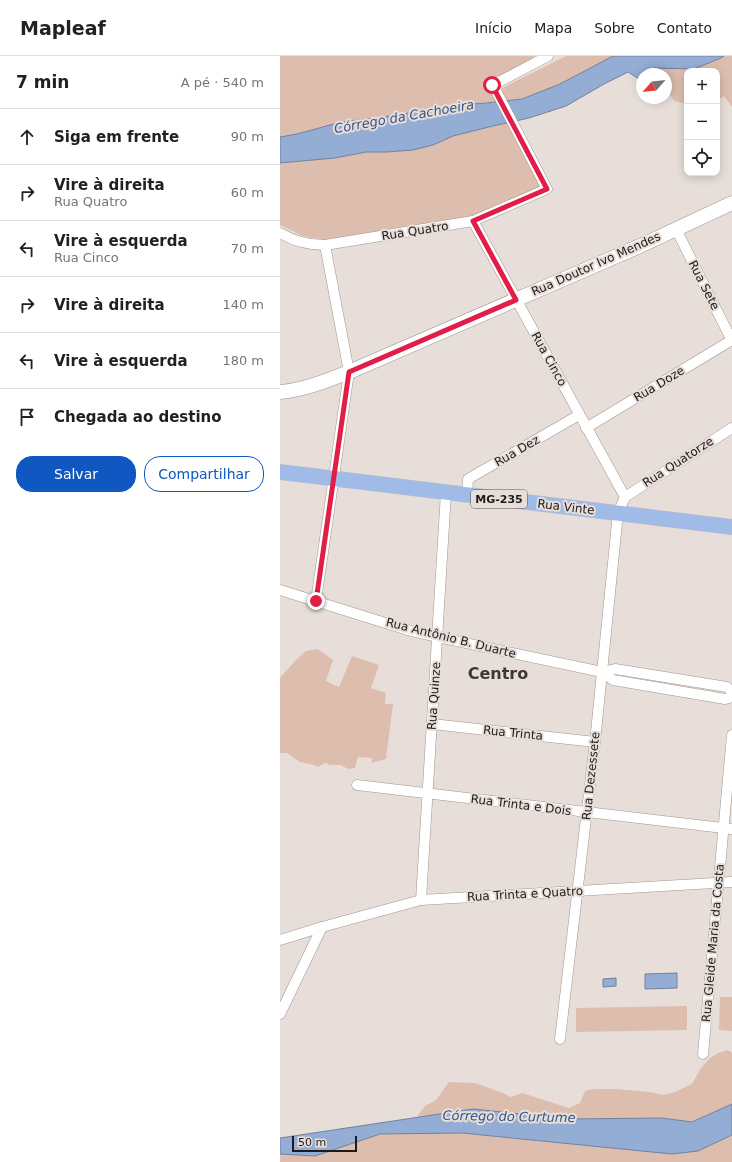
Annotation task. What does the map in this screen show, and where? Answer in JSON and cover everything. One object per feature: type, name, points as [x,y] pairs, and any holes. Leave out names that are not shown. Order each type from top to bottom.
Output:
[{"type":"main road","name":"Rua Vinte","points":[[280,472],[725,526]]},
{"type":"main road","name":"MG-235","points":[[725,526],[732,518]]},
{"type":"street","name":"Rua Quatro","points":[[280,233],[304,244],[325,245],[473,221],[547,189],[492,85],[548,56]]},
{"type":"street","name":"Rua Doutor Ivo Mendes","points":[[280,392],[320,384],[349,372],[516,300],[732,203]]},
{"type":"street","name":"Rua Cinco","points":[[473,221],[625,497]]},
{"type":"street","name":"Rua Sete","points":[[676,229],[731,343]]},
{"type":"street","points":[[316,601],[349,372],[325,245]]},
{"type":"street","name":"Rua Doze","points":[[586,428],[731,343]]},
{"type":"street","name":"Rua Dez","points":[[467,495],[468,479],[579,414]]},
{"type":"street","name":"Rua Quatorze","points":[[625,497],[732,428]]},
{"type":"street","name":"Rua Quinze","points":[[421,900],[446,492]]},
{"type":"street","name":"Rua Dezessete","points":[[560,1039],[595,742],[618,513],[625,497]]},
{"type":"street","name":"Rua Antônio B. Duarte","points":[[280,590],[437,637],[602,672],[613,680],[725,699],[732,697]]},
{"type":"street","name":"Rua Antônio B. Duarte","points":[[602,672],[615,669],[726,687],[732,692]]},
{"type":"street","name":"Rua Trinta","points":[[432,724],[595,742]]},
{"type":"street","name":"Rua Gleide Maria da Costa","points":[[703,1054],[719,882],[728,829],[732,736]]},
{"type":"street","name":"Rua Trinta e Dois","points":[[357,786],[728,829]]},
{"type":"street","name":"Rua Trinta e Quatro","points":[[280,940],[421,900],[732,882]]},
{"type":"street","points":[[280,1014],[322,927]]},
{"type":"shaded area","points":[[280,56],[533,56],[534,59],[489,82],[501,101],[459,105],[378,118],[341,122],[280,137]]},
{"type":"shaded area","points":[[566,56],[613,56],[560,85],[520,99],[503,101],[501,97],[502,88]]},
{"type":"shaded area","points":[[724,56],[732,56],[732,107],[724,96],[720,99],[720,68],[696,68]]},
{"type":"shaded area","points":[[672,68],[684,69],[684,103],[674,101],[672,98]]},
{"type":"shaded area","points":[[512,122],[542,187],[474,218],[322,240],[303,236],[280,225],[280,163],[335,158],[366,152],[387,152],[433,145],[453,136]]},
{"type":"shaded area","points":[[318,649],[333,660],[326,681],[339,687],[352,656],[379,665],[371,688],[386,693],[385,704],[393,704],[386,759],[371,763],[373,758],[358,757],[355,768],[348,769],[341,765],[330,765],[325,763],[318,767],[300,762],[287,753],[280,753],[280,678],[306,651]]},
{"type":"shaded area","points":[[720,997],[732,997],[732,1031],[719,1030]]},
{"type":"shaded area","points":[[687,1006],[687,1030],[576,1032],[576,1008]]},
{"type":"shaded area","points":[[728,1050],[732,1053],[732,1104],[692,1122],[662,1118],[569,1119],[473,1109],[416,1118],[425,1106],[436,1100],[449,1082],[475,1083],[511,1097],[522,1093],[569,1108],[580,1103],[585,1091],[594,1089],[616,1089],[650,1092],[663,1095],[675,1092],[692,1084],[701,1068],[709,1059],[718,1053]]},
{"type":"shaded area","points":[[462,1133],[543,1141],[698,1151],[732,1135],[732,1162],[280,1162],[280,1154],[315,1156],[380,1134]]},
{"type":"water","name":"Córrego da Cachoeira","points":[[613,56],[724,56],[696,68],[636,68],[636,77],[628,72],[566,106],[529,118],[453,136],[433,145],[413,150],[366,152],[335,158],[280,163],[280,137],[341,122],[378,118],[459,105],[522,99],[560,84]]},
{"type":"water","points":[[677,973],[677,988],[645,989],[645,974]]},
{"type":"water","points":[[616,978],[616,986],[603,987],[603,979]]},
{"type":"water","name":"Córrego do Curtume","points":[[732,1104],[732,1135],[698,1151],[672,1154],[462,1133],[380,1134],[315,1156],[280,1154],[280,1138],[473,1109],[569,1119],[662,1118],[692,1122]]},
{"type":"district","name":"Centro","points":[[498,673]]},
{"type":"route","points":[[316,601],[349,372],[516,300],[473,221],[547,189],[492,85]]}]
